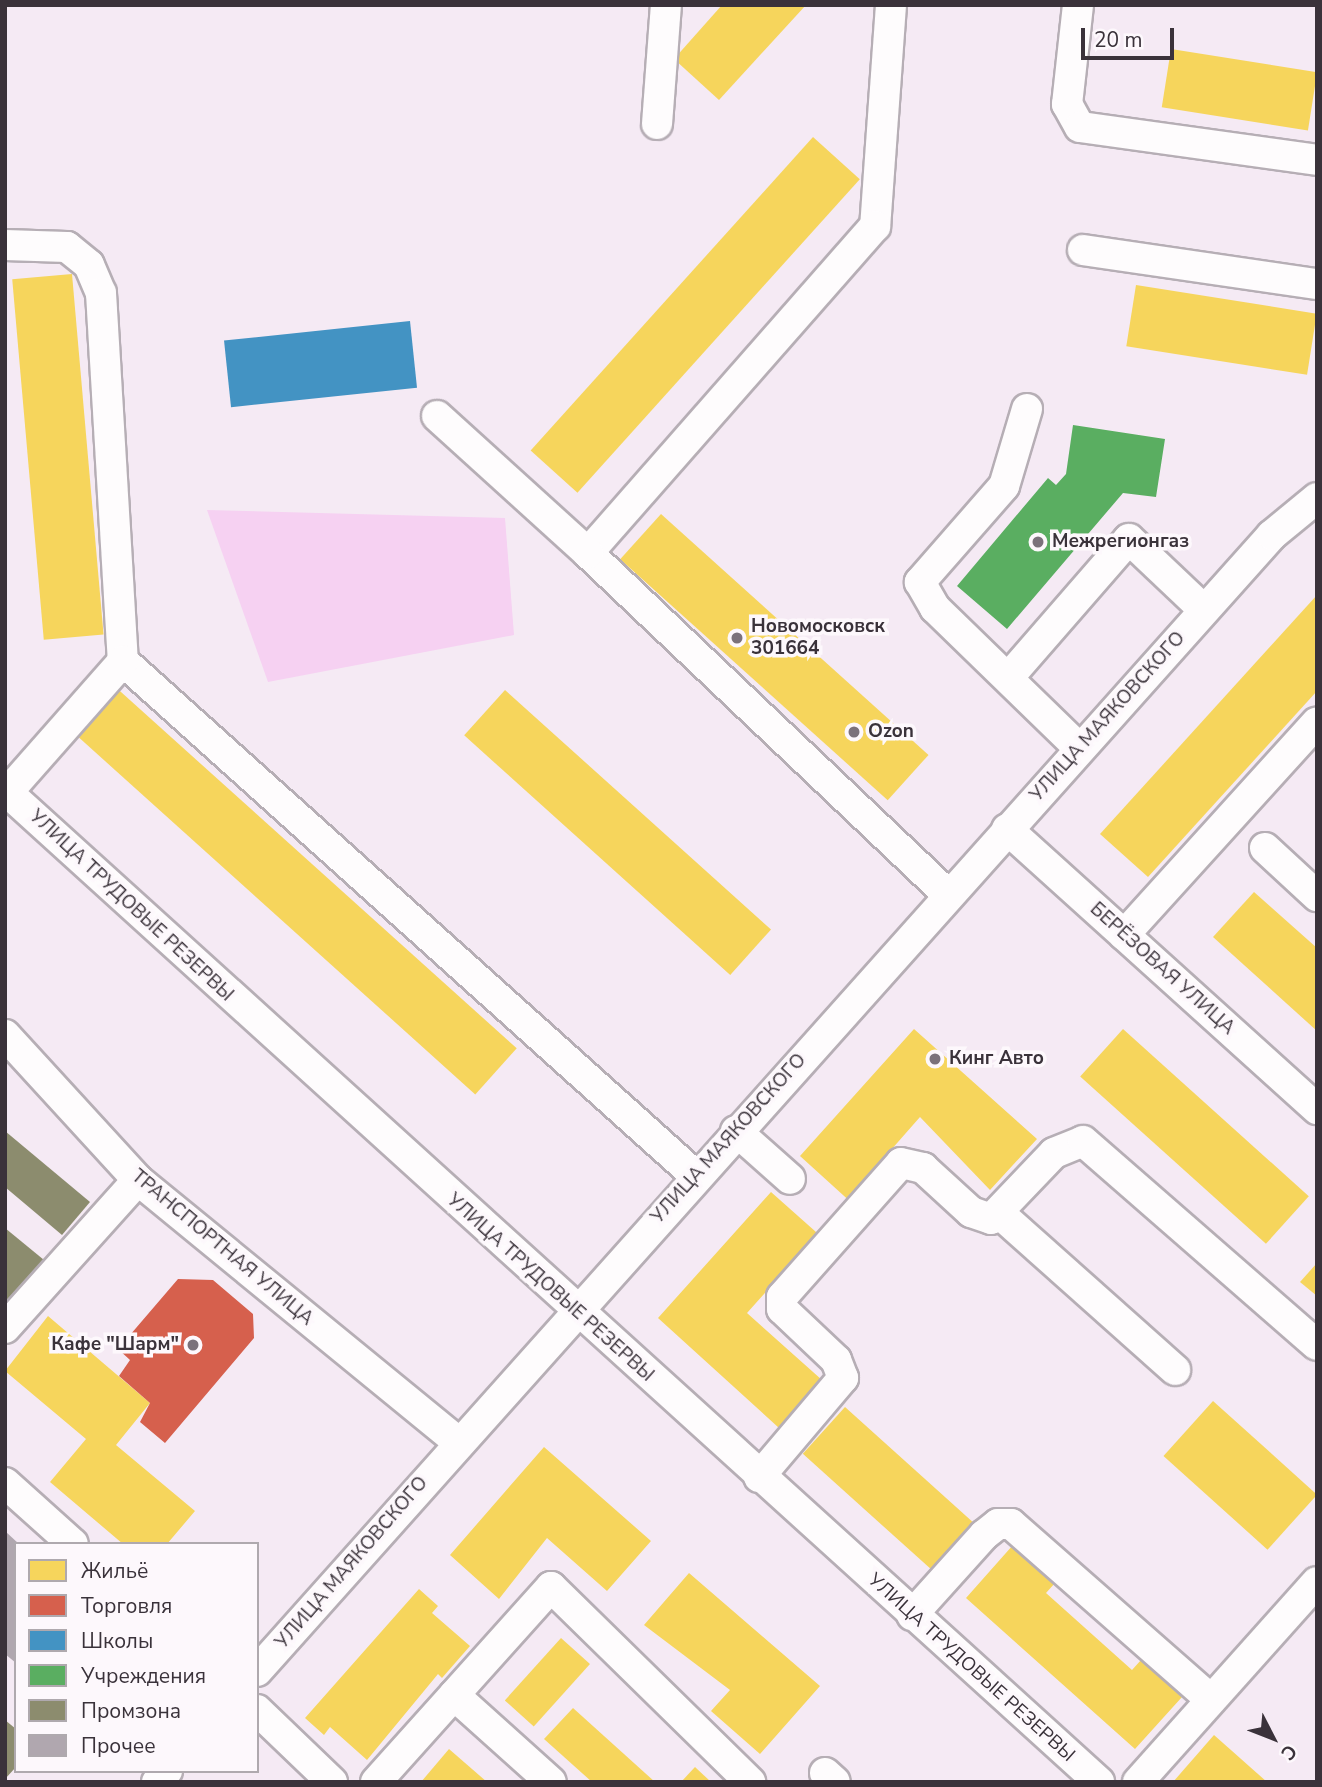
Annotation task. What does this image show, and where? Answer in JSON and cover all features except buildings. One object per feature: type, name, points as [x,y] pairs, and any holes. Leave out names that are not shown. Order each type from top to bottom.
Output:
[{"type":"street","points":[[657,124],[666,5]]},
{"type":"street","points":[[588,553],[875,226],[891,5]]},
{"type":"street","points":[[1078,5],[1067,104],[1080,127],[1317,160]]},
{"type":"street","points":[[5,245],[66,247],[89,265],[100,293],[123,661],[696,1176]]},
{"type":"street","points":[[1083,250],[1317,284]]},
{"type":"street","points":[[1027,409],[1004,486],[920,582],[935,608],[1080,749]]},
{"type":"street","points":[[438,416],[588,553],[948,895]]},
{"type":"street","name":"УЛИЦА МАЯКОВСКОГО","points":[[259,1669],[457,1441],[1204,610],[1272,535],[1317,498]]},
{"type":"street","points":[[1008,678],[1129,539],[1204,610]]},
{"type":"street","points":[[6,792],[123,661]]},
{"type":"street","points":[[1124,935],[1317,722]]},
{"type":"street","name":"УЛИЦА ТРУДОВЫЕ РЕЗЕРВЫ","points":[[6,792],[574,1312],[1099,1782]]},
{"type":"street","name":"БЕРЁЗОВАЯ УЛИЦА","points":[[1007,829],[1317,1109]]},
{"type":"street","points":[[1265,848],[1317,896]]},
{"type":"street","name":"ТРАНСПОРТНАЯ УЛИЦА","points":[[5,1035],[138,1180],[457,1441]]},
{"type":"street","points":[[736,1131],[790,1179]]},
{"type":"street","points":[[759,1477],[843,1378],[836,1360],[782,1309],[782,1297],[890,1171],[913,1163],[980,1217],[999,1213],[1054,1153],[1083,1141],[1317,1345]]},
{"type":"street","points":[[5,1328],[138,1180]]},
{"type":"street","points":[[999,1213],[1175,1370]]},
{"type":"street","points":[[5,1483],[71,1542]]},
{"type":"street","points":[[912,1615],[985,1535],[998,1524],[1011,1524],[1211,1700]]},
{"type":"street","points":[[1138,1782],[1317,1582]]},
{"type":"street","points":[[376,1782],[551,1587],[750,1782]]},
{"type":"street","points":[[454,1695],[551,1782]]},
{"type":"street","points":[[259,1712],[332,1782]]},
{"type":"shaded area","points":[[207,510],[505,518],[514,635],[268,682]]},
{"type":"place","name":"Межрегионгаз","points":[[1038,542]]},
{"type":"place","name":"Новомосковск 301664","points":[[737,638]]},
{"type":"place","name":"Ozon","points":[[854,732]]},
{"type":"place","name":"Кинг Авто","points":[[935,1059]]},
{"type":"place","name":"Кафе \"Шарм\"","points":[[193,1345]]}]
